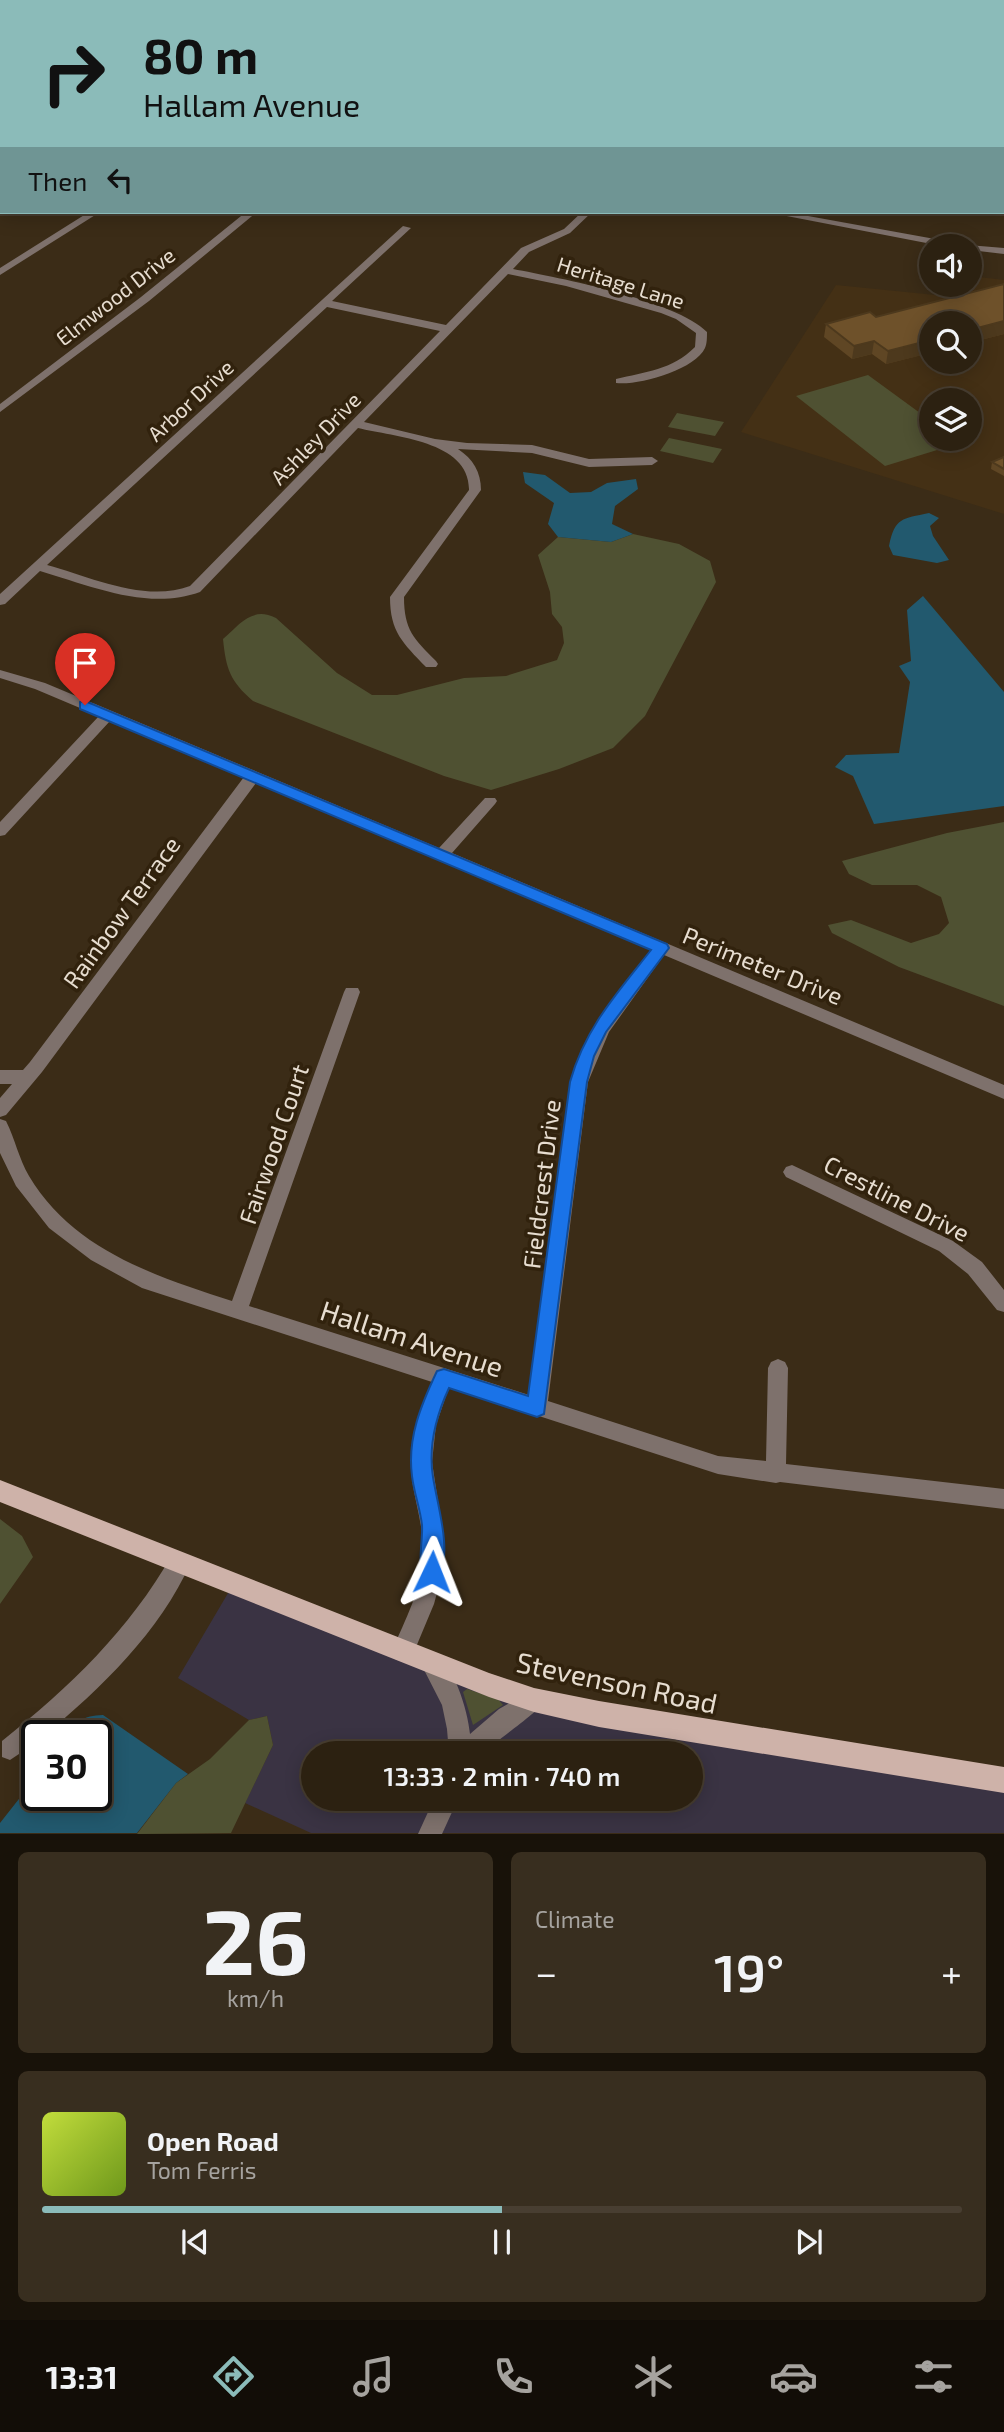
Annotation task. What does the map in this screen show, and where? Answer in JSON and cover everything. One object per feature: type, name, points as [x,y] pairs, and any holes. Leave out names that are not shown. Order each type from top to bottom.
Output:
[{"type":"main road","name":"Stevenson Road","points":[[0,1491],[431,1662],[534,1700],[599,1714],[1004,1780]]},
{"type":"street","points":[[0,272],[92,214]]},
{"type":"street","name":"Elmwood Drive","points":[[0,409],[145,299],[250,214]]},
{"type":"street","name":"Ashley Drive","points":[[38,566],[153,596],[173,596],[190,592],[529,247],[567,231],[585,214]]},
{"type":"street","points":[[782,214],[919,238]]},
{"type":"street","name":"Arbor Drive","points":[[0,601],[406,228]]},
{"type":"street","points":[[982,249],[1004,251]]},
{"type":"street","name":"Heritage Lane","points":[[505,270],[568,283],[665,312],[680,317],[702,332],[700,348],[679,367],[663,373],[620,381]]},
{"type":"street","points":[[325,303],[447,329]]},
{"type":"street","points":[[356,424],[435,443],[539,450],[589,463],[652,461]]},
{"type":"street","points":[[431,664],[405,638],[397,615],[397,597],[471,500],[476,482],[472,468],[462,456],[435,443]]},
{"type":"street","points":[[472,468],[482,456],[502,448]]},
{"type":"street","name":"Perimeter Drive","points":[[0,674],[40,686],[1004,1092]]},
{"type":"street","points":[[0,831],[108,715]]},
{"type":"street","name":"Rainbow Terrace","points":[[0,1111],[254,776]]},
{"type":"street","points":[[442,855],[490,801]]},
{"type":"street","name":"Fieldcrest Drive","points":[[537,1408],[579,1082],[586,1056],[599,1029],[661,948]]},
{"type":"street","name":"Fairwood Court","points":[[238,1311],[352,992]]},
{"type":"street","points":[[0,1077],[26,1077]]},
{"type":"street","name":"Hallam Avenue","points":[[0,1126],[13,1163],[27,1188],[53,1220],[84,1248],[149,1282],[718,1465],[1004,1499]]},
{"type":"street","name":"Crestline Drive","points":[[792,1172],[946,1246],[975,1268],[1004,1304]]},
{"type":"street","points":[[776,1474],[778,1368]]},
{"type":"street","points":[[403,1651],[424,1602],[432,1572],[432,1525],[422,1475],[422,1437],[431,1406],[444,1377]]},
{"type":"street","points":[[10,1749],[94,1676],[132,1635],[180,1562]]},
{"type":"street","points":[[431,1662],[453,1705],[460,1741]]},
{"type":"street","points":[[478,1741],[503,1718],[534,1700]]},
{"type":"street","points":[[430,1833],[440,1811]]},
{"type":"shaded area","points":[[982,277],[1004,280],[1004,514],[741,432],[836,285],[919,293],[919,297],[982,297]]},
{"type":"shaded area","points":[[234,1583],[489,1685],[1004,1780],[1004,1833],[311,1833],[245,1803],[273,1745],[267,1716],[249,1720],[178,1678]]},
{"type":"green space","points":[[868,375],[919,412],[919,451],[934,451],[885,466],[796,396]]},
{"type":"green space","points":[[677,413],[724,422],[715,436],[668,427]]},
{"type":"green space","points":[[669,438],[722,449],[713,463],[660,451]]},
{"type":"green space","points":[[633,534],[679,544],[710,561],[716,582],[645,716],[613,748],[559,769],[491,790],[444,776],[253,701],[234,681],[228,667],[223,639],[247,618],[260,614],[276,618],[337,673],[372,695],[397,695],[464,678],[506,676],[557,660],[564,643],[562,627],[552,614],[550,592],[538,555],[558,537],[611,542]]},
{"type":"green space","points":[[1004,822],[1004,1006],[899,967],[832,933],[828,925],[851,920],[911,943],[939,934],[949,923],[941,897],[917,885],[872,885],[849,874],[842,861],[947,833]]},
{"type":"green space","points":[[0,1519],[22,1536],[33,1557],[0,1604]]},
{"type":"green space","points":[[467,1689],[498,1699],[503,1705],[473,1725],[463,1692]]},
{"type":"green space","points":[[267,1716],[273,1745],[231,1833],[137,1834],[176,1783],[210,1759],[249,1720]]},
{"type":"water","points":[[523,472],[545,475],[570,493],[591,492],[607,483],[636,479],[638,489],[615,506],[612,524],[633,534],[611,542],[558,537],[548,524],[554,503],[525,483]]},
{"type":"water","points":[[929,513],[939,518],[930,526],[933,536],[949,560],[937,563],[893,555],[889,546],[897,524],[906,518]]},
{"type":"water","points":[[923,596],[1004,692],[1004,806],[874,824],[853,776],[835,767],[846,755],[899,753],[910,682],[899,666],[911,661],[907,610]]},
{"type":"water","points":[[103,1715],[110,1720],[80,1720]]},
{"type":"water","points":[[112,1721],[188,1774],[176,1783],[137,1833],[0,1833],[0,1823],[21,1796],[21,1811],[112,1811]]},
{"type":"building","points":[[1004,284],[1004,321],[982,327],[982,311],[919,311],[919,343],[888,351],[874,341],[854,346],[826,324],[870,312],[876,317],[954,297],[982,297],[982,290]]},
{"type":"building","points":[[1004,457],[1004,469],[992,462]]},
{"type":"route","points":[[85,705],[661,948],[599,1029],[586,1056],[579,1082],[537,1408],[444,1377],[431,1406],[422,1437],[422,1475],[432,1525],[432,1572]]}]
